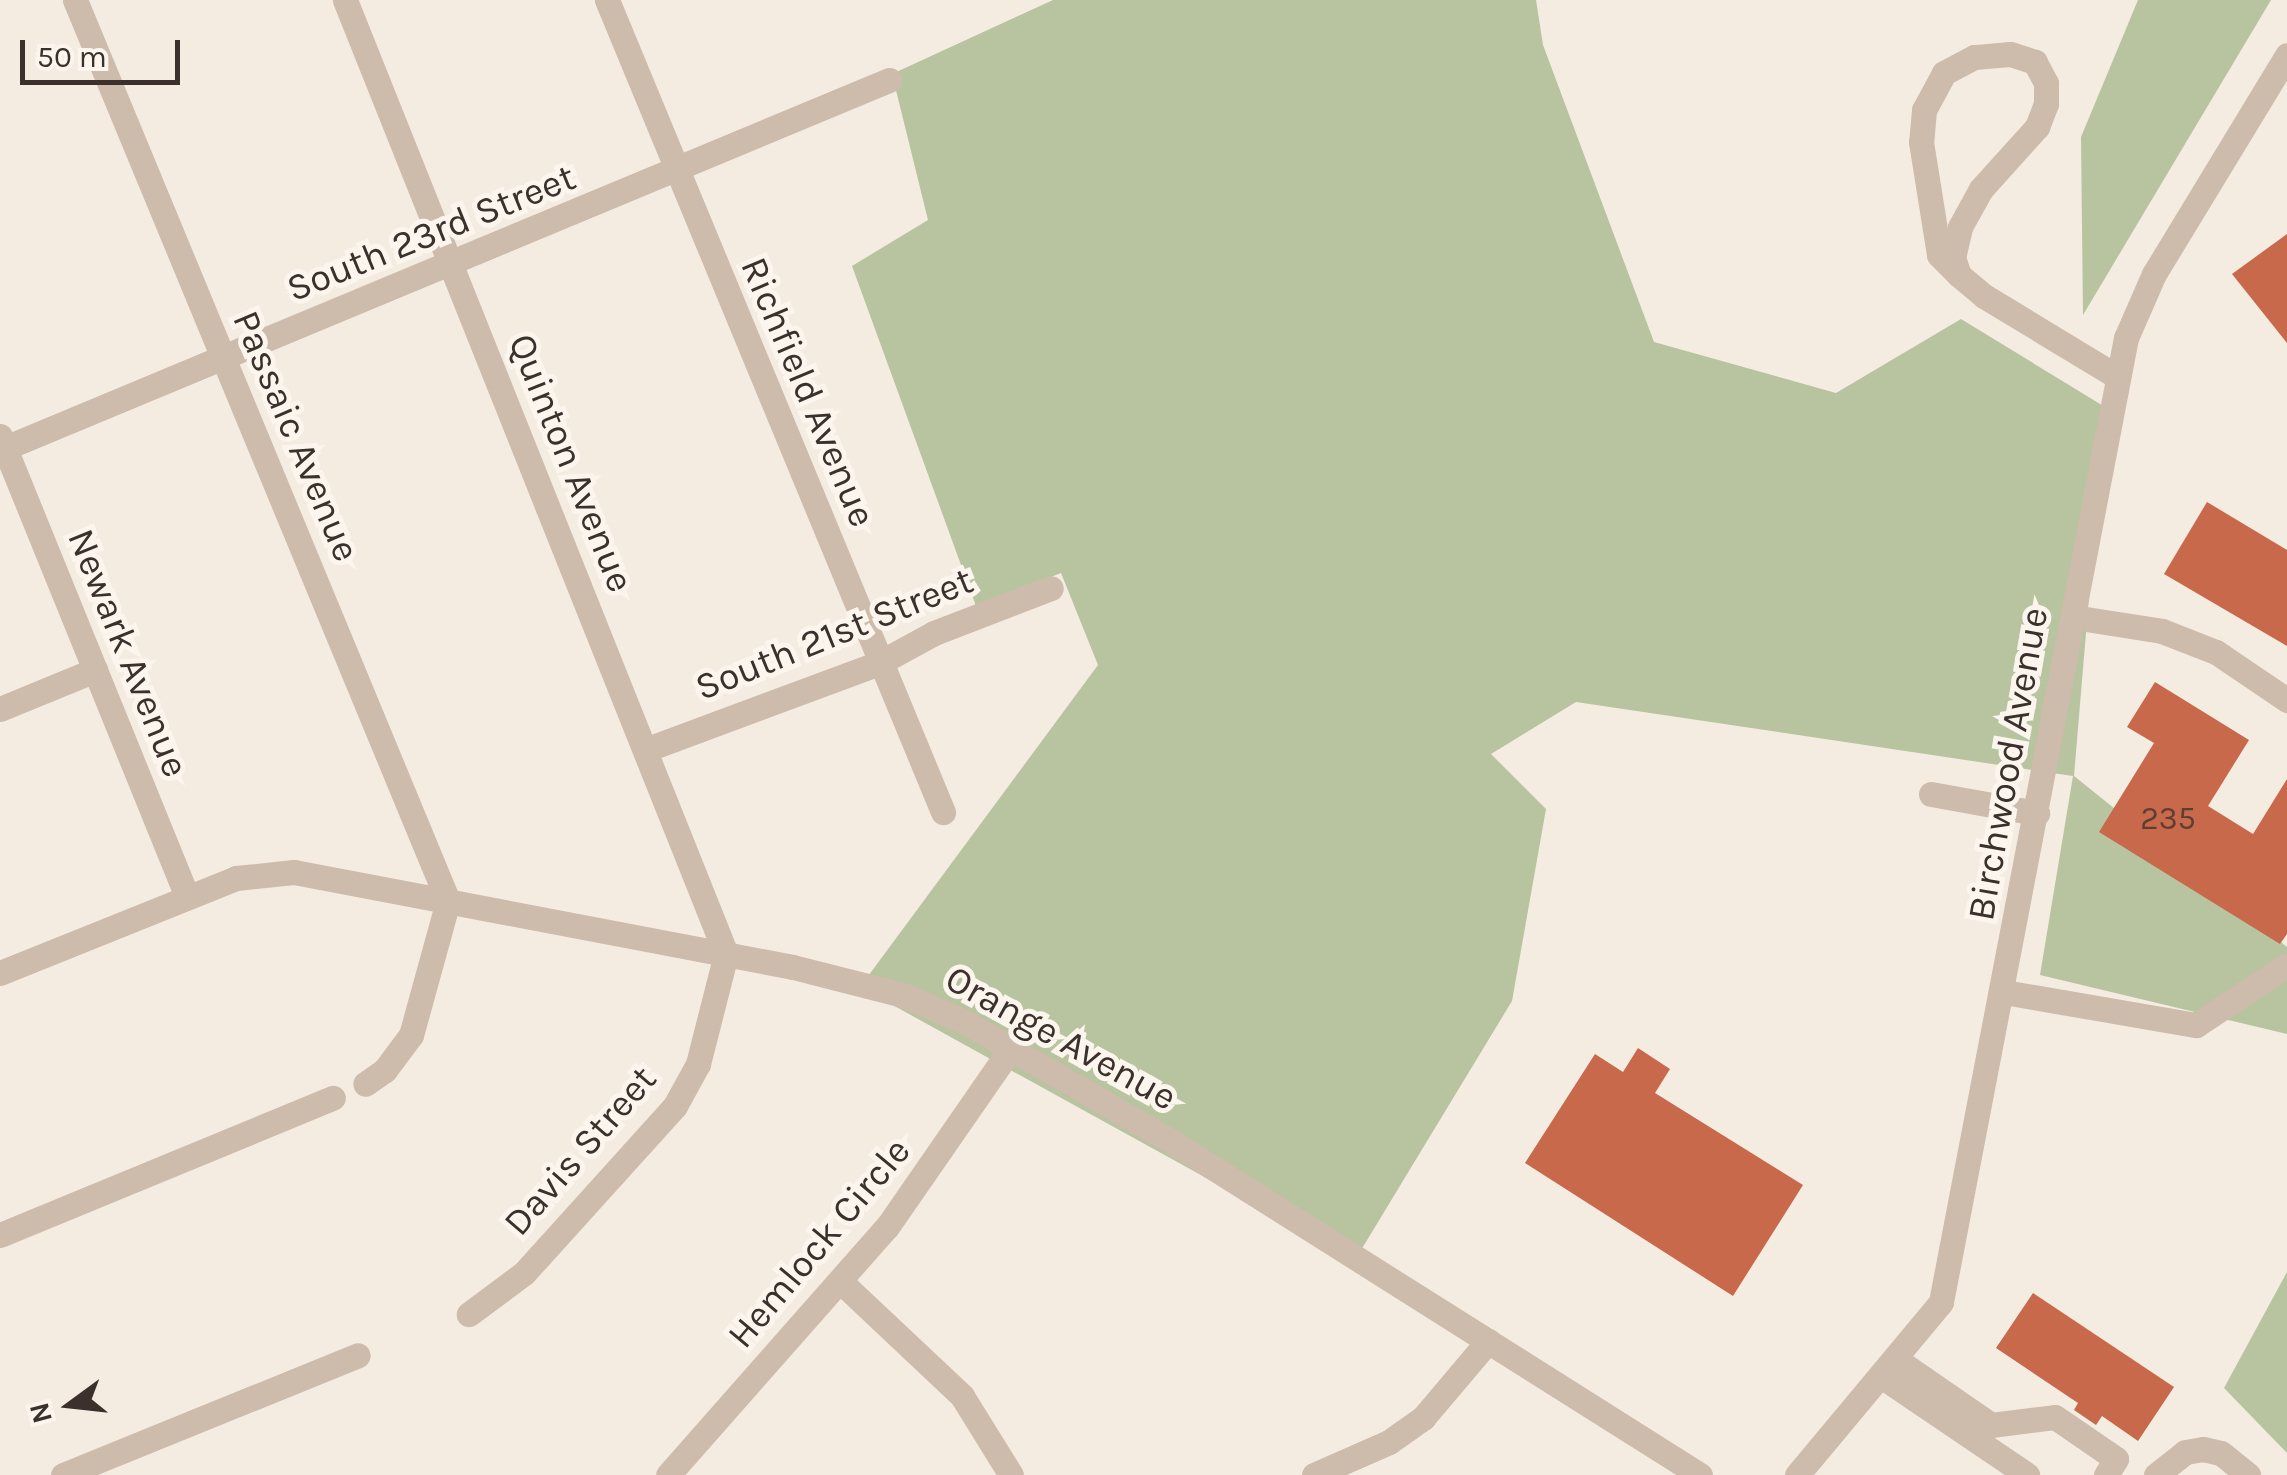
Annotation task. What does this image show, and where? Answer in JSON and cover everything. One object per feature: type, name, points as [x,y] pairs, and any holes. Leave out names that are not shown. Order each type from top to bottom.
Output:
[{"type":"street","name":"Passaic Avenue","points":[[75,0],[448,901]]},
{"type":"street","name":"Quinton Avenue","points":[[346,0],[726,954]]},
{"type":"street","name":"Richfield Avenue","points":[[607,0],[943,812]]},
{"type":"street","points":[[1958,275],[1953,258],[1960,227],[1981,189],[2037,127],[2046,104],[2046,83],[2034,62],[2010,54],[1974,57],[1944,73],[1924,110],[1921,142],[1939,254],[1958,275],[2033,329],[2118,377]]},
{"type":"street","name":"Birchwood Avenue","points":[[1797,1475],[1890,1369],[1941,1302],[1953,1265],[2126,338],[2154,274],[2287,55]]},
{"type":"street","name":"South 23rd Street","points":[[2,445],[451,265],[889,80]]},
{"type":"street","name":"Newark Avenue","points":[[2,445],[187,897]]},
{"type":"street","name":"South 21st Street","points":[[645,750],[881,662],[934,633],[1052,588]]},
{"type":"street","points":[[2073,617],[2162,631],[2216,652],[2287,700]]},
{"type":"street","points":[[0,709],[95,670]]},
{"type":"street","points":[[1932,794],[2037,813]]},
{"type":"street","name":"Orange Avenue","points":[[187,897],[262,871],[448,901],[726,954],[902,995],[1012,1048],[1700,1475]]},
{"type":"street","points":[[0,973],[187,897]]},
{"type":"street","points":[[364,1084],[385,1070],[411,1035],[448,901]]},
{"type":"street","name":"Davis Street","points":[[470,1314],[524,1272],[675,1106],[698,1064],[726,954]]},
{"type":"street","points":[[2004,992],[2196,1025],[2287,966]]},
{"type":"street","name":"Hemlock Circle","points":[[668,1475],[938,1163],[1012,1048]]},
{"type":"street","points":[[0,1235],[333,1098]]},
{"type":"street","points":[[840,1280],[962,1396],[1011,1475]]},
{"type":"street","points":[[1314,1475],[1389,1442],[1423,1418],[1488,1341]]},
{"type":"street","points":[[63,1475],[358,1355]]},
{"type":"street","points":[[1890,1369],[1991,1425],[2055,1417],[2111,1467],[2156,1475],[2184,1452],[2203,1449],[2221,1453],[2248,1475]]},
{"type":"street","points":[[1890,1369],[2028,1475]]},
{"type":"green space","points":[[1053,0],[1536,0],[1543,45],[1654,342],[1836,393],[1961,319],[2105,407],[2074,776],[2287,947],[2287,1034],[2040,975],[2073,776],[1576,702],[1491,754],[1546,809],[1512,1001],[1355,1260],[860,987],[1098,665],[1061,573],[976,606],[852,266],[928,220],[892,74]]},
{"type":"green space","points":[[2138,0],[2271,0],[2083,315],[2081,137]]},
{"type":"green space","points":[[2287,1272],[2287,1453],[2224,1388]]},
{"type":"building","points":[[2287,234],[2287,343],[2232,274]]},
{"type":"building","points":[[2207,502],[2287,550],[2287,646],[2164,574]]},
{"type":"building","points":[[2155,682],[2249,740],[2208,806],[2253,834],[2287,779],[2287,934],[2280,944],[2099,832],[2154,743],[2127,727]]},
{"type":"building","points":[[1638,1048],[1670,1069],[1655,1093],[1803,1185],[1733,1296],[1525,1163],[1595,1054],[1623,1072]]},
{"type":"building","points":[[2033,1293],[2174,1387],[2138,1441],[2102,1416],[2096,1425],[2074,1410],[2078,1403],[1996,1348]]}]
